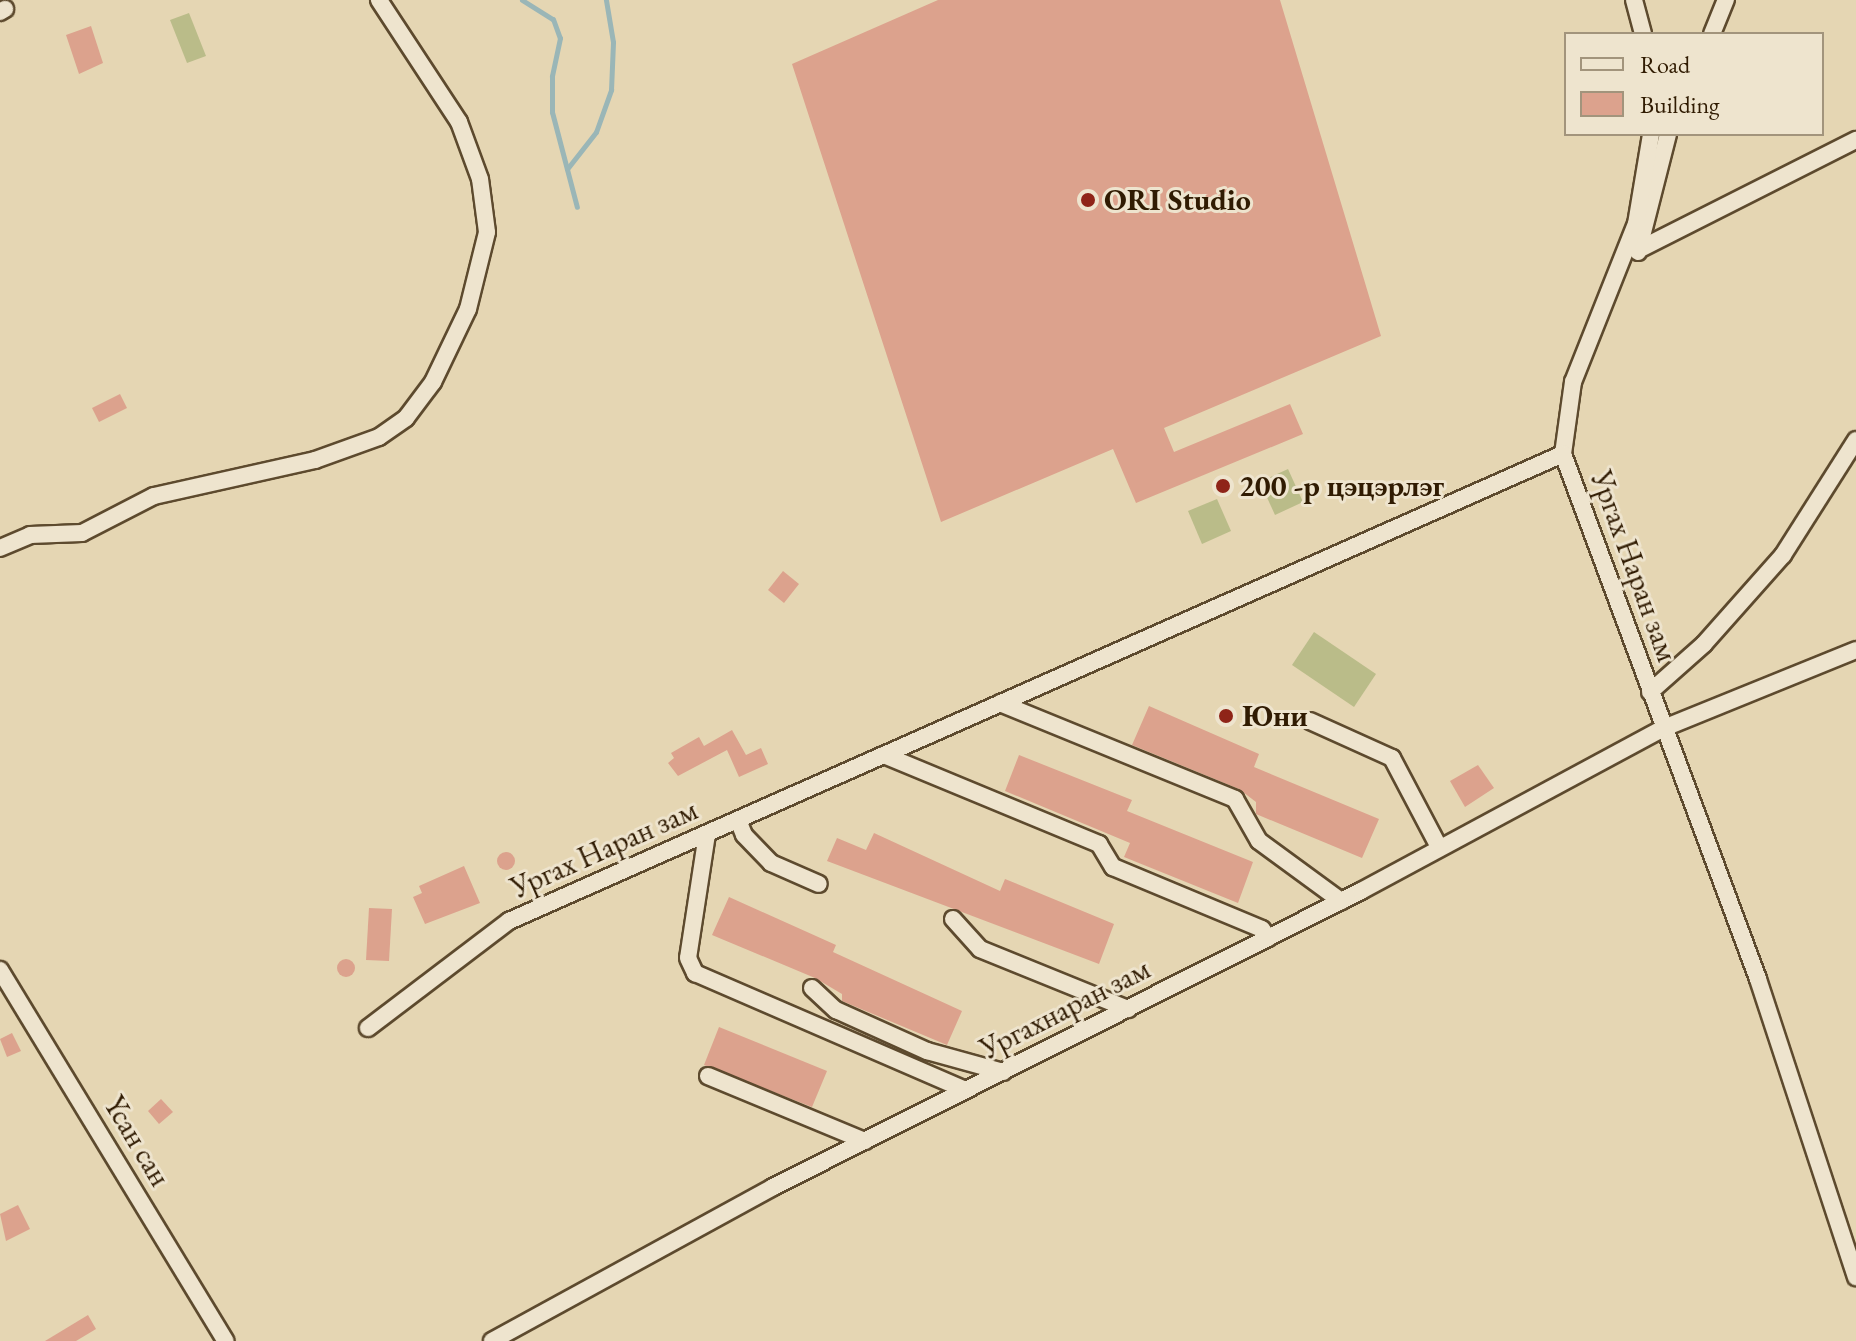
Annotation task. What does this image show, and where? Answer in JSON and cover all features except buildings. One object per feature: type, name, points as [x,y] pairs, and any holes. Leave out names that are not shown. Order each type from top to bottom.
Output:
[{"type":"street","points":[[0,548],[30,535],[82,533],[154,496],[287,467],[379,437],[406,418],[433,382],[468,309],[487,232],[480,179],[459,122],[379,0]]},
{"type":"street","points":[[1634,0],[1642,32]]},
{"type":"street","points":[[1713,32],[1726,0]]},
{"type":"street","points":[[1563,454],[1573,382],[1636,224],[1651,136]]},
{"type":"street","points":[[1640,249],[1668,136]]},
{"type":"street","points":[[1616,277],[1640,249],[1856,140]]},
{"type":"street","points":[[1650,692],[1704,644],[1783,555],[1856,440]]},
{"type":"street","name":"Ургах Наран зам","points":[[368,1028],[509,921],[1563,454],[1758,979],[1856,1277]]},
{"type":"street","name":"Ургахнаран зам","points":[[492,1341],[865,1141],[1341,901],[1664,728],[1856,650]]},
{"type":"street","points":[[1000,703],[1235,799],[1259,841],[1341,901]]},
{"type":"street","points":[[1310,721],[1392,758],[1439,847]]},
{"type":"street","points":[[884,755],[1099,844],[1113,867],[1262,929],[1268,938]]},
{"type":"street","points":[[738,820],[744,835],[771,863],[819,884]]},
{"type":"street","points":[[707,834],[688,958],[695,973],[966,1090]]},
{"type":"street","points":[[953,919],[980,949],[1128,1009]]},
{"type":"street","name":"Үсан сан","points":[[0,970],[226,1341]]},
{"type":"street","points":[[812,988],[836,1010],[927,1051],[1003,1072]]},
{"type":"street","points":[[708,1076],[865,1141]]},
{"type":"green space","points":[[189,13],[206,56],[187,63],[170,20]]},
{"type":"green space","points":[[1288,469],[1303,502],[1275,515],[1260,482]]},
{"type":"green space","points":[[1217,499],[1231,531],[1202,544],[1188,511]]},
{"type":"green space","points":[[1314,632],[1376,674],[1354,707],[1292,665]]},
{"type":"waterway","points":[[522,0],[553,19],[560,38],[552,76],[552,112],[577,207]]},
{"type":"waterway","points":[[567,169],[596,132],[611,90],[613,42],[606,0]]},
{"type":"place","name":"ORI Studio","points":[[1088,200]]},
{"type":"place","name":"200 -р цэцэрлэг","points":[[1223,486]]},
{"type":"place","name":"Юни","points":[[1226,716]]}]
